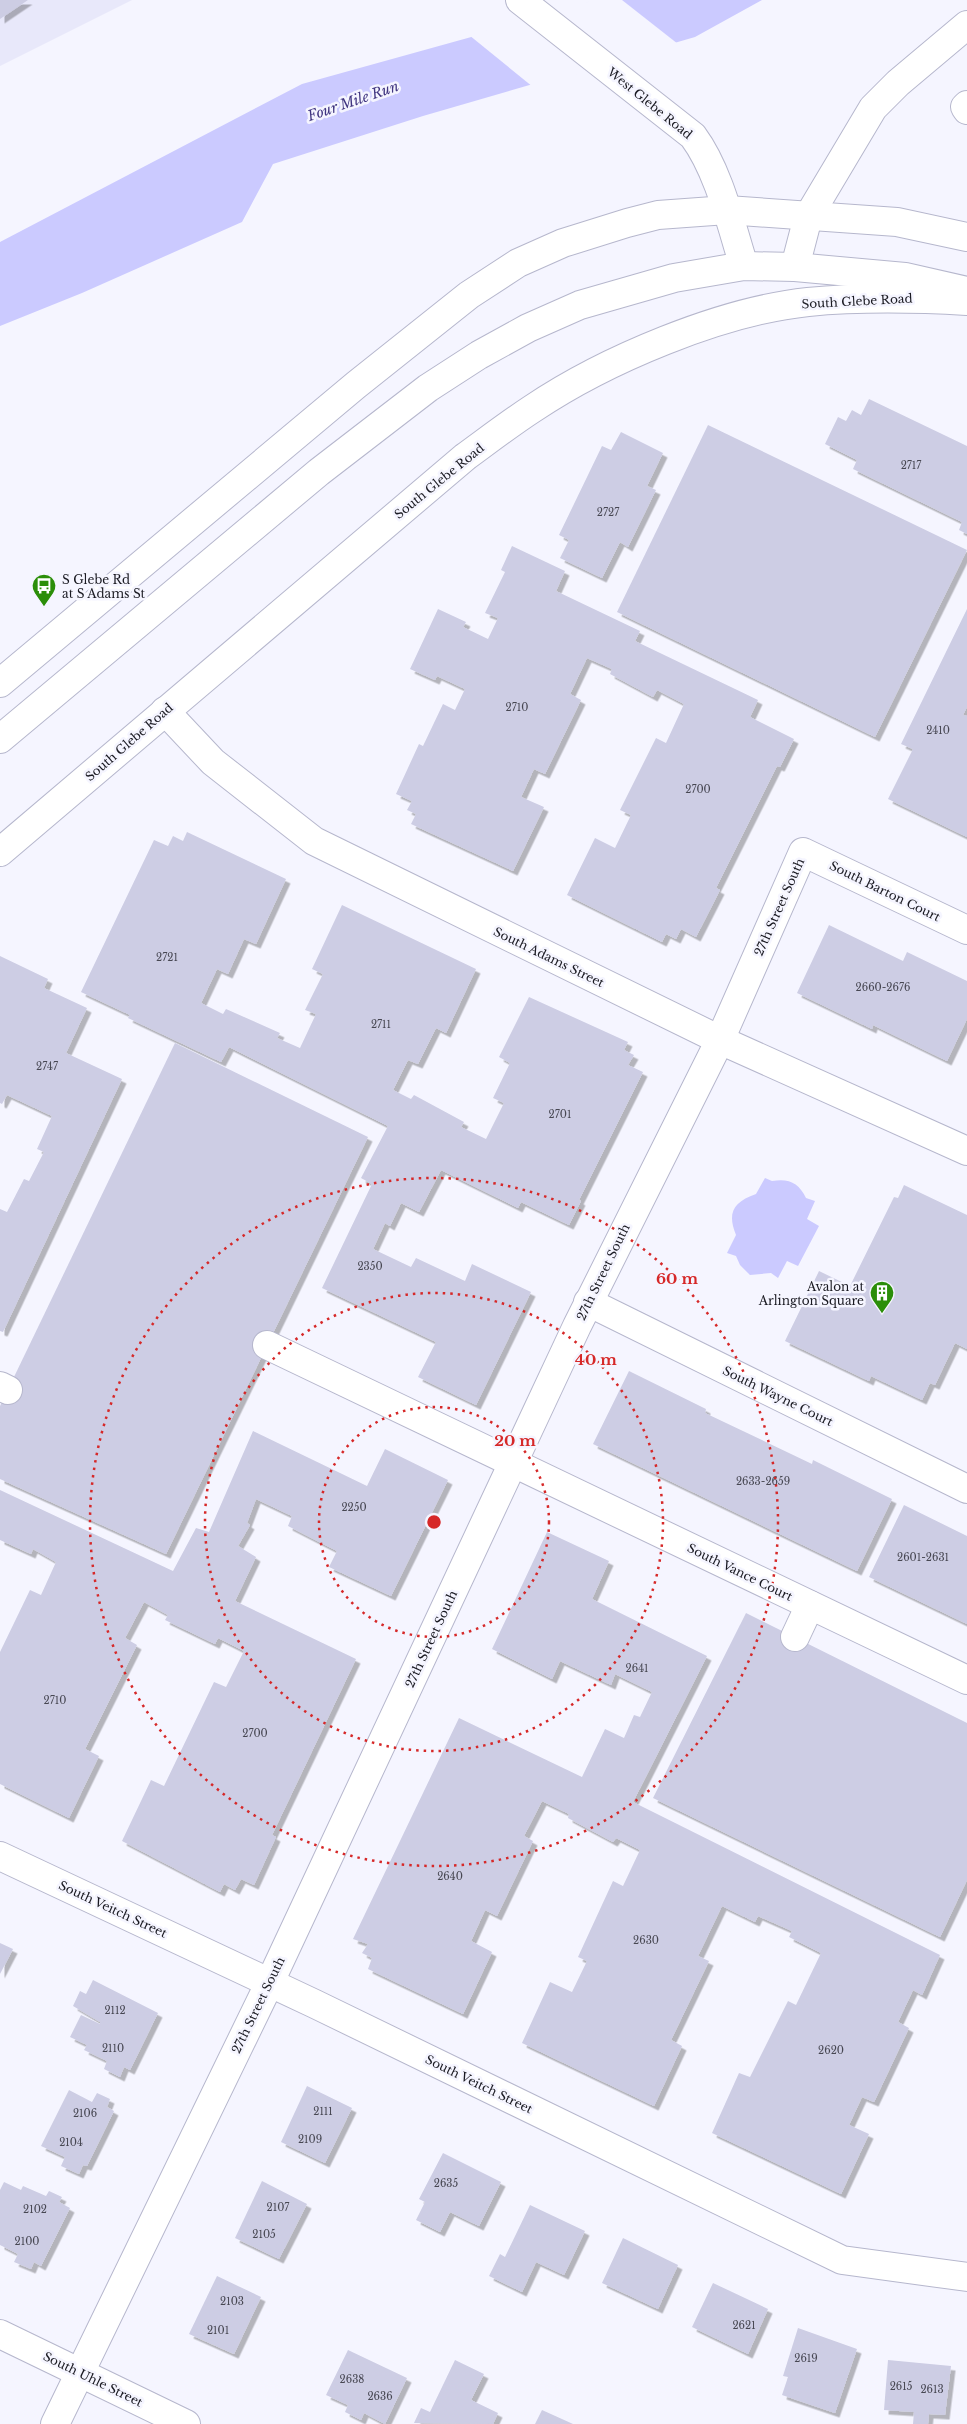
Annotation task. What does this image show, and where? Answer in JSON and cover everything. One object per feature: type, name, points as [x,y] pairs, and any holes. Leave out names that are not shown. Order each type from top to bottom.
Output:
[{"type":"street","name":"West Glebe Road","points":[[520,0],[693,136],[704,150],[727,210],[744,266]]},
{"type":"street","points":[[795,267],[808,217],[873,108],[964,32]]},
{"type":"street","points":[[967,105],[964,108],[967,110]]},
{"type":"street","points":[[0,683],[356,384],[468,295],[518,263],[563,243],[658,215],[727,210],[897,222],[967,237]]},
{"type":"street","name":"South Glebe Road","points":[[0,739],[319,472],[428,388],[479,355],[528,328],[580,305],[674,278],[744,266],[795,267],[905,277],[967,291]]},
{"type":"street","name":"South Glebe Road","points":[[0,852],[465,458],[533,408],[620,359],[724,320],[807,302],[905,297],[967,301]]},
{"type":"street","name":"South Adams Street","points":[[165,711],[213,762],[314,841],[720,1040],[967,1151]]},
{"type":"street","name":"27th Street South","points":[[55,2424],[270,1982],[588,1302],[720,1040],[804,852]]},
{"type":"street","name":"South Barton Court","points":[[804,852],[967,930]]},
{"type":"street","name":"South Wayne Court","points":[[588,1302],[966,1485]]},
{"type":"street","name":"South Vance Court","points":[[267,1346],[967,1680]]},
{"type":"street","points":[[795,1637],[810,1605]]},
{"type":"street","name":"South Veitch Street","points":[[0,1856],[270,1982],[842,2260],[967,2277]]},
{"type":"street","name":"South Uhle Street","points":[[0,2334],[186,2424]]},
{"type":"shaded area","points":[[0,0],[132,0],[0,66]]},
{"type":"water","name":"Four Mile Run","points":[[604,0],[762,0],[695,37],[423,116],[273,164],[242,222],[82,293],[0,326],[0,242],[302,84]]},
{"type":"water","points":[[765,1178],[772,1181],[784,1180],[793,1183],[797,1185],[806,1198],[815,1201],[807,1219],[819,1226],[798,1266],[787,1261],[778,1278],[771,1273],[750,1275],[740,1265],[736,1256],[727,1253],[736,1235],[732,1220],[734,1209],[742,1201],[756,1194]]},
{"type":"pier","points":[[595,0],[622,0],[678,44],[533,87],[469,35]]},
{"type":"building","points":[[0,0],[28,0],[0,19]]},
{"type":"building","points":[[869,399],[967,446],[967,534],[959,530],[962,522],[853,469],[857,460],[825,444],[838,417],[846,421],[852,410],[861,415]]},
{"type":"building","points":[[708,425],[967,550],[875,737],[617,612]]},
{"type":"building","points":[[621,432],[663,453],[647,486],[656,490],[628,547],[620,542],[602,578],[560,558],[569,540],[559,535],[602,446],[611,450]]},
{"type":"building","points":[[512,546],[565,571],[556,591],[640,631],[635,641],[758,700],[750,717],[794,739],[780,767],[777,766],[716,888],[720,890],[696,937],[681,929],[676,939],[666,934],[662,942],[567,895],[595,838],[615,848],[631,815],[620,810],[656,738],[666,743],[684,704],[657,690],[653,697],[610,674],[612,669],[587,658],[570,694],[581,700],[545,774],[534,769],[521,797],[544,807],[513,871],[411,824],[416,814],[407,810],[412,801],[396,794],[419,744],[423,746],[443,704],[455,710],[465,689],[437,676],[435,680],[410,669],[438,609],[466,622],[463,627],[488,639],[498,618],[485,613],[505,572],[501,570]]},
{"type":"building","points":[[967,609],[967,707],[963,715],[967,716],[967,837],[888,799],[913,749],[901,744]]},
{"type":"building","points":[[187,832],[286,879],[256,944],[244,939],[228,974],[217,969],[201,1003],[223,1014],[226,1009],[280,1033],[277,1038],[300,1048],[316,1014],[305,1010],[323,974],[312,969],[342,905],[476,969],[446,1033],[436,1028],[418,1064],[408,1060],[393,1090],[411,1099],[414,1095],[464,1122],[461,1127],[486,1139],[504,1103],[493,1098],[510,1063],[499,1057],[529,997],[628,1042],[624,1050],[634,1055],[628,1065],[643,1072],[579,1200],[581,1201],[569,1225],[521,1202],[518,1208],[441,1170],[419,1212],[401,1203],[390,1226],[385,1223],[373,1249],[411,1267],[416,1258],[465,1281],[472,1264],[531,1292],[476,1405],[418,1377],[436,1342],[322,1288],[372,1184],[361,1178],[388,1126],[229,1047],[221,1062],[128,1018],[130,1015],[81,992],[154,840],[168,846],[173,836],[183,841]]},
{"type":"building","points":[[829,925],[903,961],[907,952],[967,981],[967,1019],[947,1061],[873,1025],[872,1029],[797,993]]},
{"type":"building","points":[[0,956],[48,979],[44,988],[87,1008],[66,1053],[122,1079],[3,1332],[0,1331],[0,1209],[7,1212],[24,1179],[29,1181],[44,1152],[37,1149],[52,1116],[7,1095],[2,1104],[0,1103]]},
{"type":"building","points":[[175,1043],[368,1137],[166,1554],[0,1479],[0,1406]]},
{"type":"building","name":"Avalon at Arlington Square","points":[[904,1185],[967,1215],[967,1349],[955,1343],[935,1385],[930,1383],[922,1400],[871,1376],[869,1381],[785,1341],[819,1271],[850,1286],[894,1197],[898,1198]]},
{"type":"building","points":[[629,1371],[706,1409],[705,1413],[812,1464],[813,1460],[892,1499],[857,1571],[593,1444]]},
{"type":"building","points":[[253,1431],[367,1486],[385,1449],[448,1480],[391,1596],[329,1567],[337,1551],[288,1526],[292,1516],[256,1499],[247,1523],[250,1525],[238,1546],[256,1557],[235,1601],[356,1659],[272,1835],[276,1837],[254,1885],[241,1879],[235,1890],[224,1884],[220,1892],[122,1841],[151,1780],[164,1786],[214,1682],[226,1687],[244,1651],[218,1638],[215,1644],[165,1620],[168,1615],[144,1602],[125,1638],[137,1645],[85,1749],[99,1756],[69,1818],[0,1784],[0,1652],[30,1590],[41,1595],[56,1562],[33,1549],[31,1554],[0,1540],[0,1490],[173,1571],[196,1528],[209,1532]]},
{"type":"building","points":[[904,1505],[967,1536],[967,1624],[869,1577]]},
{"type":"building","points":[[547,1532],[609,1561],[592,1599],[707,1656],[633,1802],[940,1955],[922,1995],[913,1990],[898,2022],[909,2028],[874,2102],[862,2097],[849,2125],[869,2134],[841,2194],[712,2133],[739,2073],[750,2077],[788,2001],[796,2005],[821,1953],[789,1937],[792,1931],[758,1916],[755,1922],[722,1906],[698,1956],[709,1961],[671,2040],[682,2046],[654,2106],[522,2043],[550,1982],[572,1992],[587,1961],[578,1957],[613,1881],[623,1886],[640,1850],[616,1838],[613,1842],[568,1818],[569,1814],[542,1801],[524,1836],[533,1841],[497,1916],[485,1910],[471,1941],[492,1952],[463,2014],[368,1969],[372,1958],[362,1953],[368,1944],[353,1939],[459,1718],[582,1777],[605,1729],[624,1738],[634,1715],[640,1717],[652,1692],[615,1674],[611,1685],[560,1661],[552,1679],[492,1649]]},
{"type":"building","points":[[746,1613],[967,1723],[967,1880],[940,1937],[653,1798]]},
{"type":"building","points":[[0,1943],[13,1949],[0,1974]]},
{"type":"building","points":[[93,1980],[158,2013],[130,2070],[124,2067],[120,2077],[104,2069],[107,2061],[84,2050],[87,2045],[70,2037],[81,2015],[100,2024],[100,2022],[73,2006],[80,1991],[86,1994]]},
{"type":"building","points":[[307,2086],[352,2108],[325,2163],[281,2142]]},
{"type":"building","points":[[69,2090],[92,2102],[97,2093],[110,2099],[107,2107],[114,2111],[87,2166],[83,2165],[79,2174],[61,2166],[65,2157],[41,2146]]},
{"type":"building","points":[[443,2153],[501,2182],[479,2226],[450,2212],[440,2232],[416,2220],[425,2202],[419,2199]]},
{"type":"building","points":[[262,2181],[307,2204],[279,2259],[235,2238]]},
{"type":"building","points":[[4,2182],[21,2190],[23,2186],[46,2196],[49,2191],[62,2197],[59,2202],[70,2208],[41,2266],[34,2262],[31,2269],[14,2262],[18,2254],[0,2245],[0,2190]]},
{"type":"building","points":[[530,2205],[585,2231],[564,2275],[536,2262],[522,2292],[489,2276],[500,2254],[505,2257]]},
{"type":"building","points":[[623,2238],[678,2265],[658,2309],[602,2283]]},
{"type":"building","points":[[217,2276],[261,2297],[234,2354],[189,2334]]},
{"type":"building","points":[[713,2283],[768,2309],[748,2354],[692,2327]]},
{"type":"building","points":[[798,2328],[857,2349],[835,2413],[782,2395],[788,2377],[783,2376]]},
{"type":"building","points":[[348,2350],[407,2378],[385,2424],[364,2413],[361,2420],[345,2412],[348,2405],[326,2395]]},
{"type":"building","points":[[455,2360],[484,2374],[471,2400],[498,2413],[493,2424],[414,2423],[421,2408],[430,2412]]},
{"type":"building","points":[[888,2360],[951,2366],[945,2415],[929,2414],[928,2424],[913,2424],[914,2412],[884,2410]]},
{"type":"building","points":[[542,2410],[573,2424],[535,2424]]},
{"type":"place","name":"S Glebe Rd at S Adams St","points":[[44,607]]},
{"type":"place","name":"Avalon at Arlington Square","points":[[882,1314]]}]
